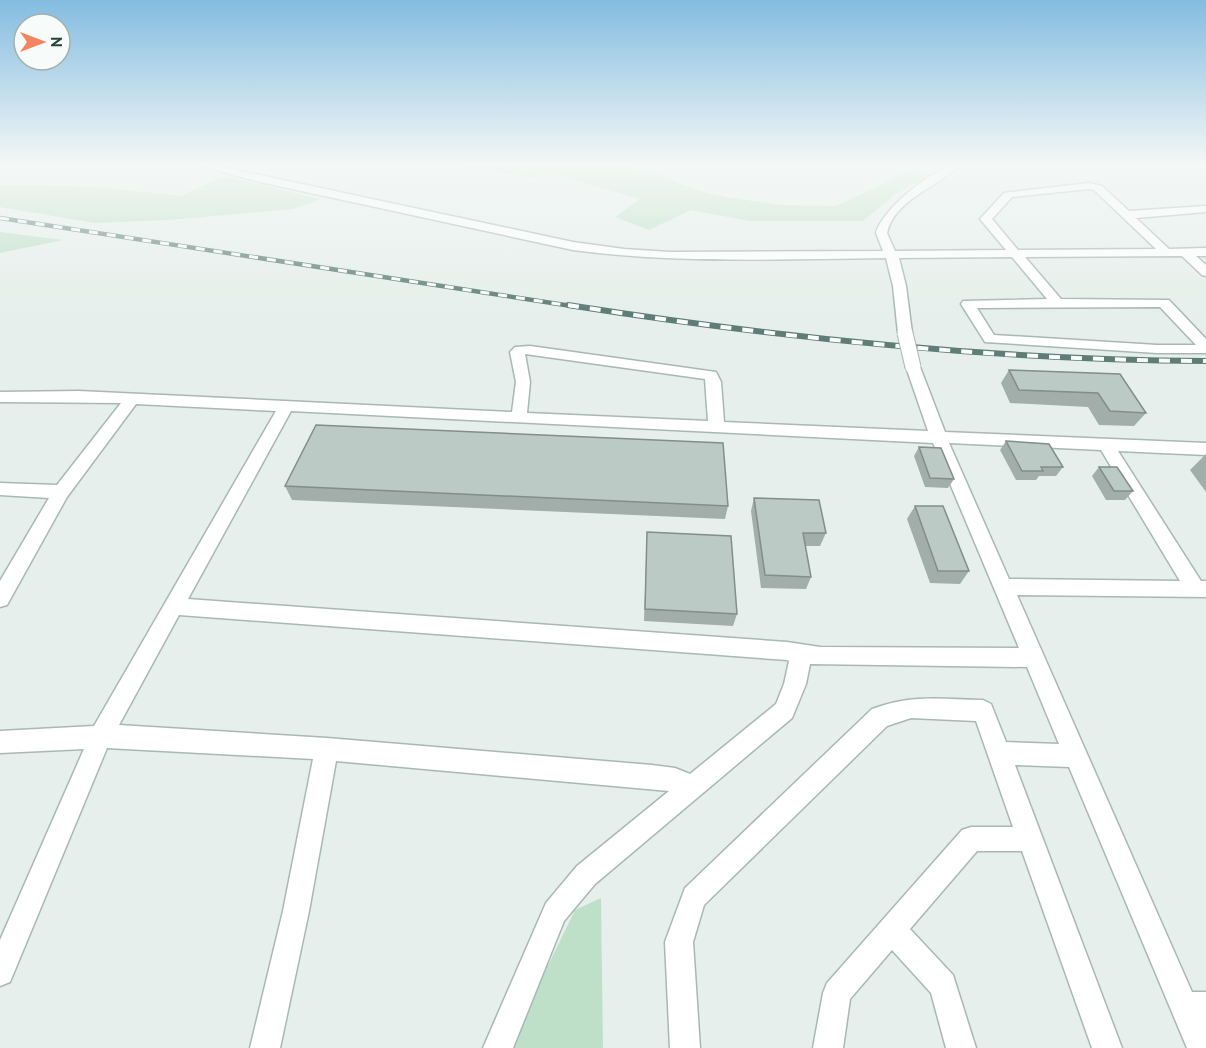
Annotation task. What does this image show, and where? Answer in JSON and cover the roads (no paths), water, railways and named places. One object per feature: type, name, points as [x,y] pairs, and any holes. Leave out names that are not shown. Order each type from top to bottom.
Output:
[{"type":"street","points":[[423,214],[573,246],[670,256],[1206,252]]},
{"type":"street","points":[[892,214],[881,231],[894,262],[905,333],[913,367],[938,436],[1076,756],[1195,1006],[1202,1048]]},
{"type":"street","points":[[991,214],[986,219],[1057,303]]},
{"type":"street","points":[[1126,215],[1141,214]]},
{"type":"street","points":[[1126,215],[1166,252]]},
{"type":"street","points":[[1185,252],[1206,272]]},
{"type":"street","points":[[1164,303],[1206,348],[1157,349],[990,339],[968,304],[1164,303]]},
{"type":"street","points":[[519,418],[523,382],[517,352],[530,350],[711,375],[714,382],[716,428]]},
{"type":"street","points":[[0,397],[79,396],[716,428],[1206,449]]},
{"type":"street","points":[[0,599],[61,492],[132,399]]},
{"type":"street","points":[[0,972],[101,736],[286,406]]},
{"type":"street","points":[[1105,444],[1201,589]]},
{"type":"street","points":[[0,489],[61,492]]},
{"type":"street","points":[[1004,587],[1201,589]]},
{"type":"street","points":[[172,606],[801,654],[1034,658]]},
{"type":"street","points":[[498,1048],[555,912],[586,875],[784,711],[795,684],[801,654]]},
{"type":"street","points":[[685,1048],[679,942],[694,897],[880,717],[911,708],[984,711],[1107,1048]]},
{"type":"street","points":[[0,742],[101,736],[327,749],[641,776],[675,780],[692,786]]},
{"type":"street","points":[[265,1048],[296,911],[327,749]]},
{"type":"street","points":[[999,753],[1076,756]]},
{"type":"street","points":[[828,1048],[837,993],[971,840],[1031,840]]},
{"type":"street","points":[[892,930],[944,985],[961,1048]]},
{"type":"railway","points":[[0,218],[578,307]]},
{"type":"railway","points":[[568,305],[727,328],[886,345],[966,352],[1126,360],[1206,361]]}]
